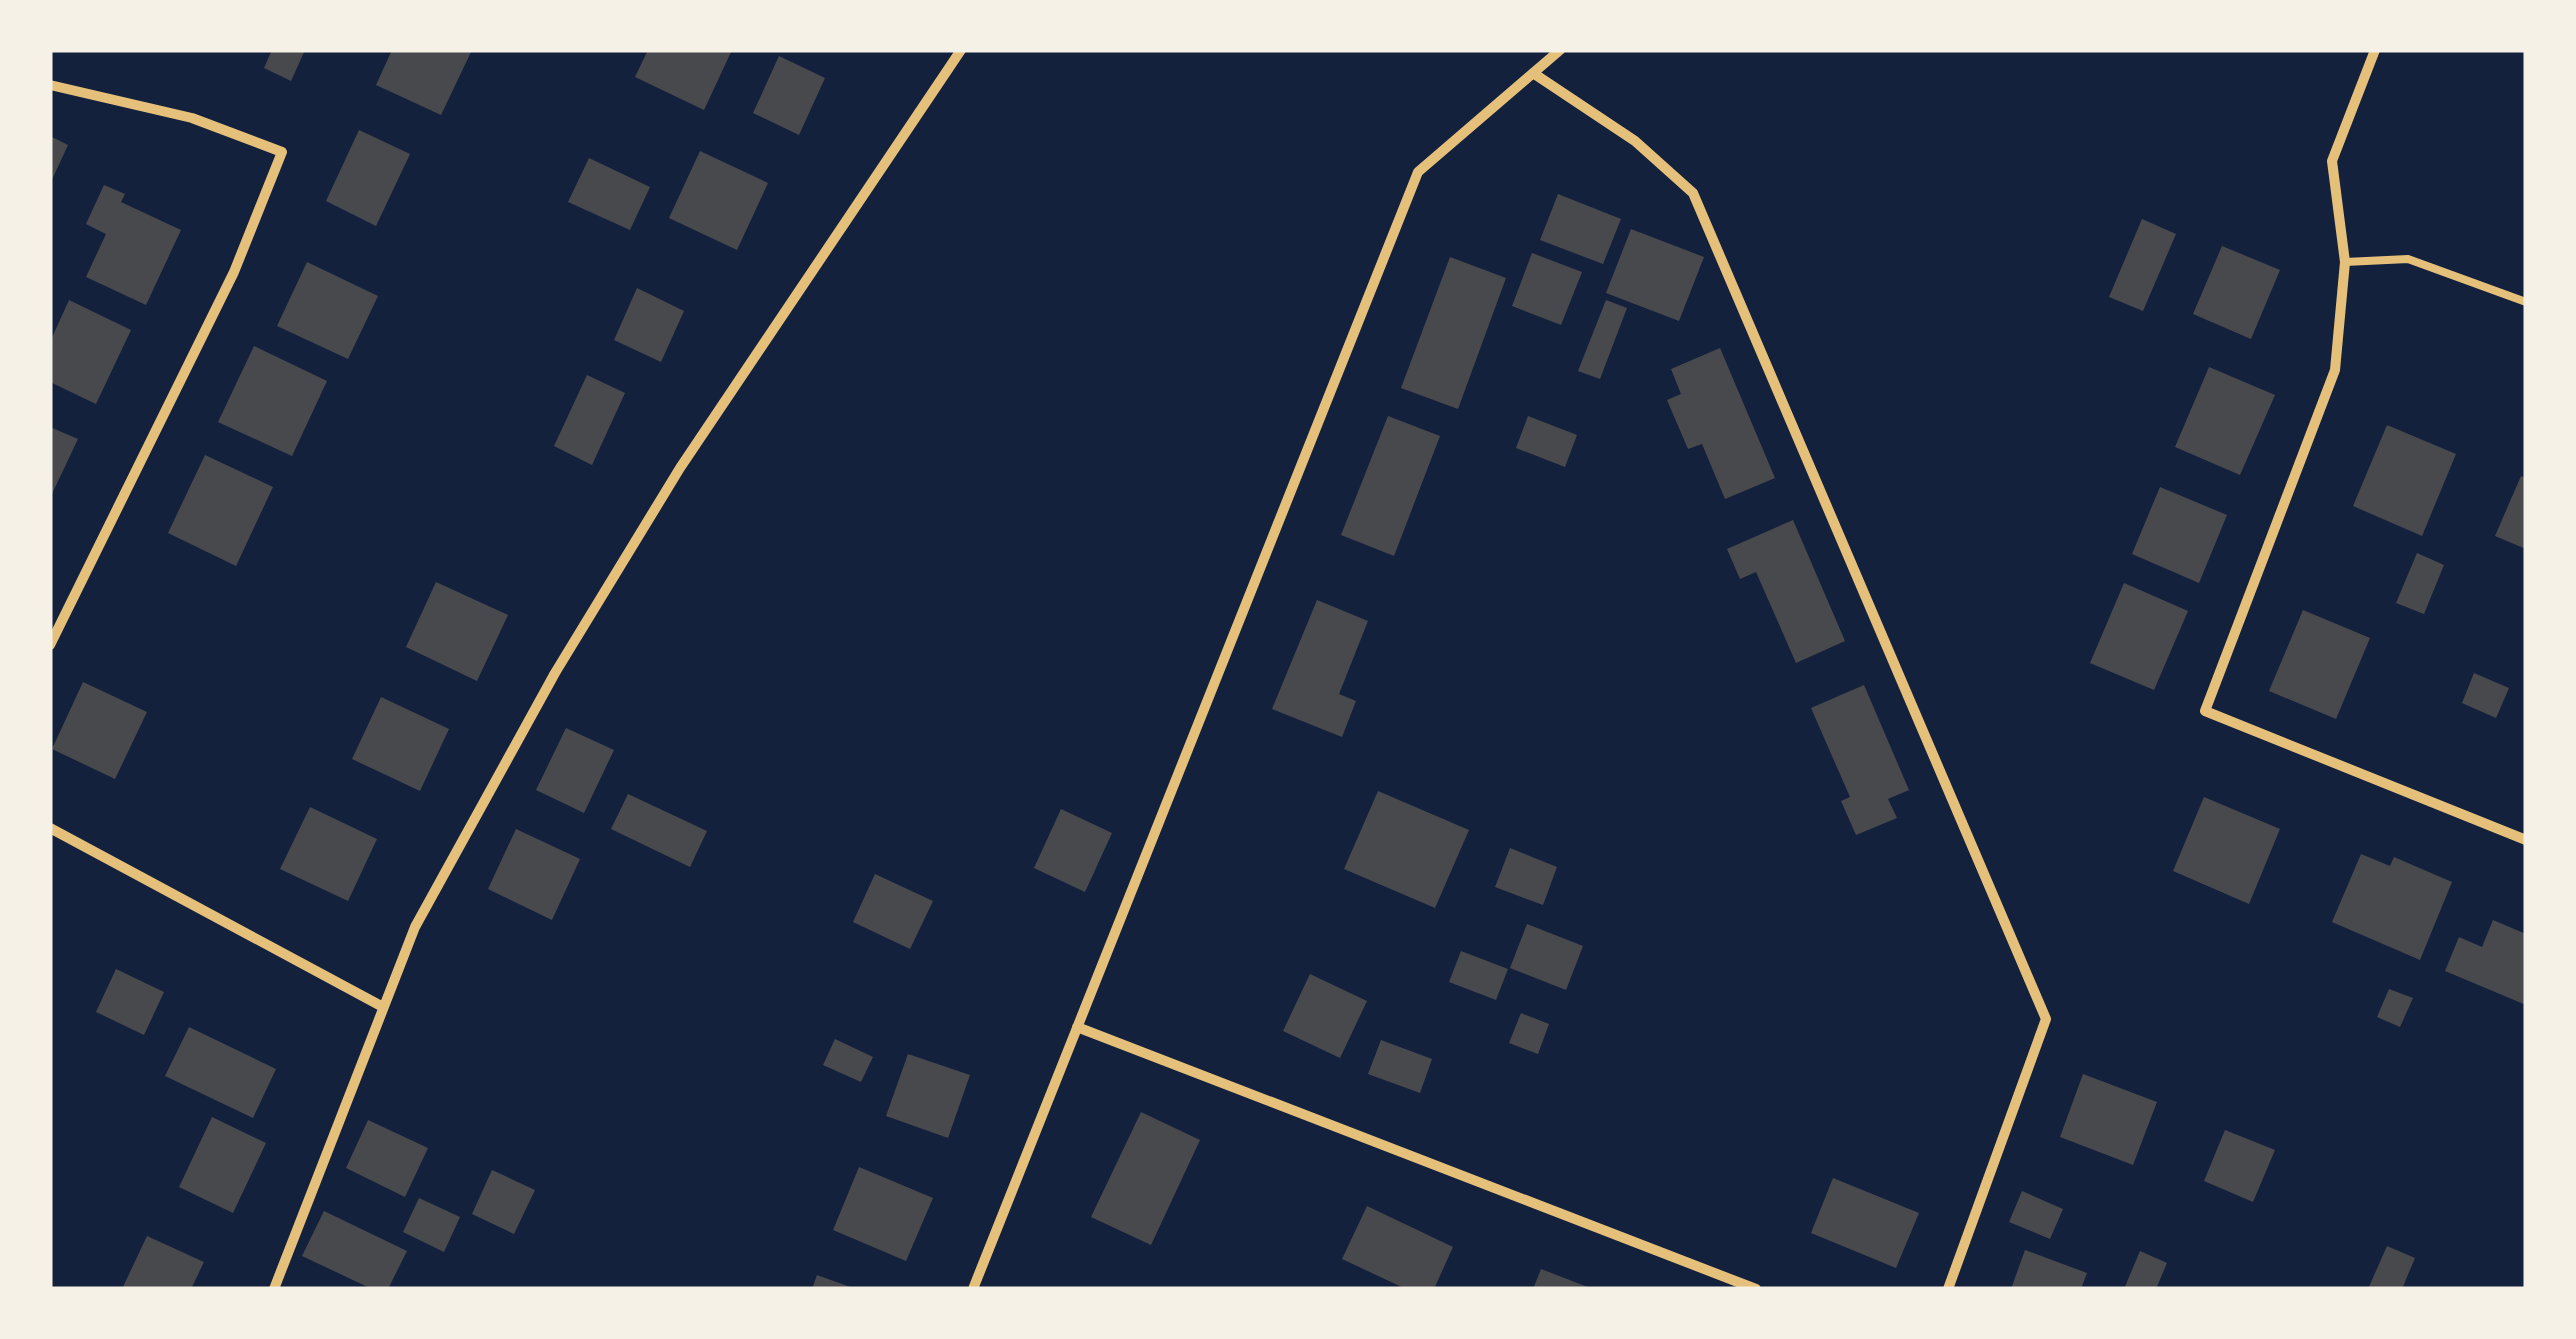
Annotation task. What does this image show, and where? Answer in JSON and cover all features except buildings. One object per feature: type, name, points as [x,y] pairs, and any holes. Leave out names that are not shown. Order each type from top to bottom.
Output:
[{"type":"street","points":[[274,1289],[415,926],[555,673],[680,468],[961,50]]},
{"type":"street","points":[[972,1289],[1418,172],[1560,50]]},
{"type":"street","points":[[2375,50],[2332,160],[2344,262],[2335,370],[2206,711],[2526,840]]},
{"type":"street","points":[[1533,74],[1634,141],[1692,193],[2046,1019],[1948,1289]]},
{"type":"street","points":[[50,85],[192,118],[282,152],[234,272],[50,645]]},
{"type":"street","points":[[50,828],[383,1007]]},
{"type":"street","points":[[1077,1027],[1756,1289]]},
{"type":"lane","points":[[2344,262],[2408,259],[2526,302]]}]
